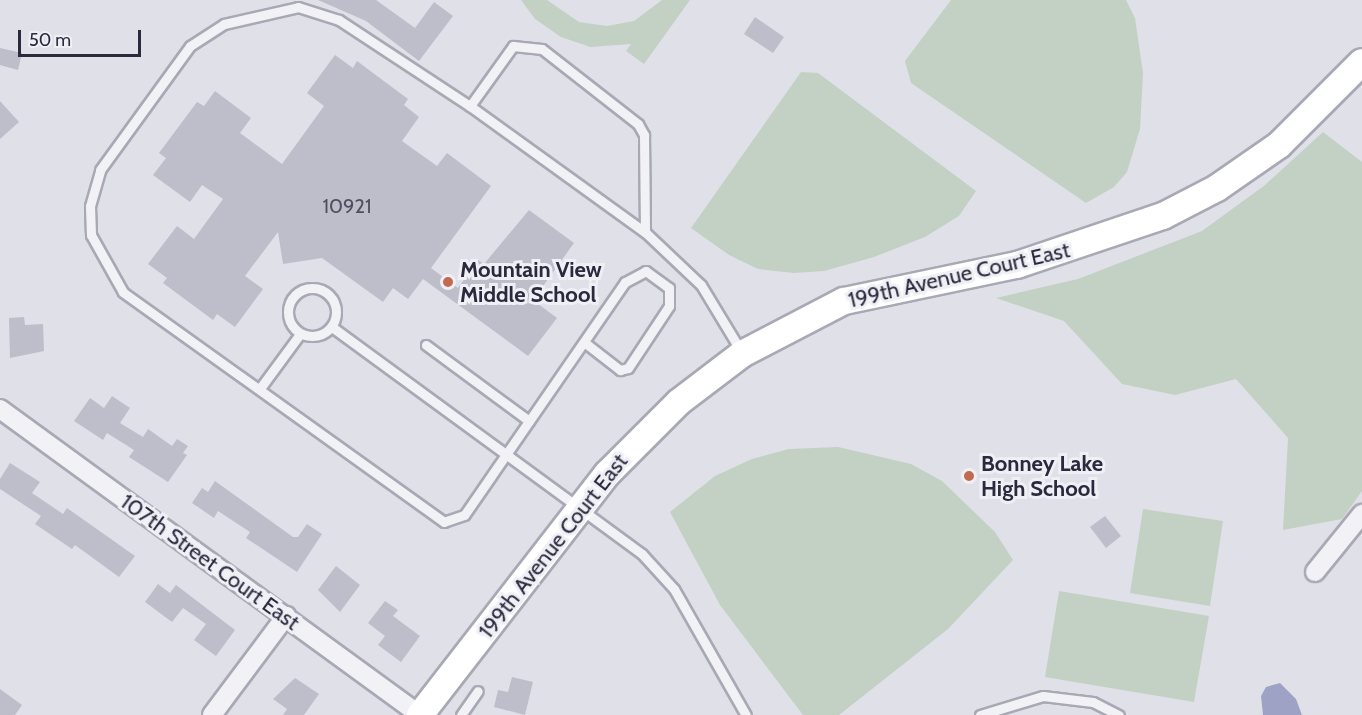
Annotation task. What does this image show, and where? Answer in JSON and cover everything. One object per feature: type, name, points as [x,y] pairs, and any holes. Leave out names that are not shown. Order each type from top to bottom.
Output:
[{"type":"main road","name":"199th Avenue Court East","points":[[420,715],[644,434],[742,354],[844,301],[1017,265],[1163,216],[1217,188],[1279,145],[1362,62]]},
{"type":"street","name":"107th Street Court East","points":[[0,409],[420,715]]},
{"type":"street","points":[[1315,572],[1362,514]]},
{"type":"street","points":[[212,715],[286,616]]},
{"type":"lane","points":[[584,342],[620,370],[628,368],[669,306],[669,288],[646,271],[634,274],[584,342],[464,515],[444,522],[261,387],[123,292],[91,235],[90,206],[100,170],[190,46],[224,24],[298,7],[339,20],[470,106],[645,232],[701,285],[742,354]]},
{"type":"lane","points":[[470,106],[513,46],[526,44],[551,56],[631,115],[644,135],[645,232]]},
{"type":"lane","points":[[304,289],[319,289],[331,298],[336,312],[332,327],[320,336],[300,334],[287,313],[291,298],[304,289]]},
{"type":"lane","points":[[332,327],[508,453],[642,554],[674,589],[746,715]]},
{"type":"lane","points":[[261,387],[300,334]]},
{"type":"lane","points":[[426,345],[529,421]]},
{"type":"lane","points":[[461,715],[478,691]]},
{"type":"lane","points":[[980,715],[1043,696],[1093,702],[1119,715]]},
{"type":"green space","points":[[521,0],[547,0],[579,22],[607,26],[634,21],[662,0],[690,0],[644,64],[626,51],[631,44],[590,47],[561,37],[535,19]]},
{"type":"green space","points":[[951,0],[1126,0],[1135,18],[1143,73],[1140,129],[1127,172],[1114,187],[1086,203],[911,83],[905,61]]},
{"type":"green space","points":[[801,72],[818,73],[976,191],[959,216],[925,237],[874,257],[824,271],[794,273],[758,269],[729,255],[691,228]]},
{"type":"green space","points":[[1323,132],[1362,162],[1362,491],[1342,519],[1283,530],[1288,438],[1236,379],[1175,395],[1122,384],[1064,321],[996,298],[1078,279],[1202,231],[1265,185]]},
{"type":"green space","points":[[838,447],[911,464],[942,481],[995,532],[1013,560],[948,629],[839,715],[803,715],[720,605],[670,512],[715,476],[752,459],[789,449]]},
{"type":"green space","points":[[1143,509],[1223,521],[1210,606],[1130,593]]},
{"type":"green space","points":[[1059,591],[1209,616],[1194,702],[1045,677]]},
{"type":"water","points":[[1280,683],[1296,699],[1302,715],[1263,715],[1261,696],[1266,687]]},
{"type":"building","points":[[318,0],[376,0],[415,28],[434,2],[453,16],[419,61],[366,21]]},
{"type":"building","points":[[755,17],[784,37],[773,53],[744,34]]},
{"type":"building","points":[[0,48],[22,53],[18,70],[0,65]]},
{"type":"building","points":[[335,55],[353,68],[357,61],[408,99],[404,105],[419,117],[402,141],[437,166],[447,153],[491,186],[431,268],[458,288],[478,260],[484,264],[529,210],[574,243],[533,300],[557,318],[528,356],[423,279],[408,299],[393,288],[383,302],[322,258],[283,264],[278,232],[245,276],[263,289],[235,327],[217,314],[213,320],[163,283],[167,278],[148,264],[177,226],[194,239],[223,199],[202,185],[190,202],[153,175],[166,158],[159,153],[197,102],[204,106],[215,91],[251,118],[240,133],[282,164],[324,106],[307,93]]},
{"type":"building","points":[[0,101],[19,122],[0,139]]},
{"type":"building","points":[[24,317],[25,325],[43,324],[44,351],[10,358],[9,318]]},
{"type":"building","points":[[112,396],[130,408],[120,423],[143,437],[148,429],[172,446],[177,439],[188,446],[183,453],[187,455],[168,482],[129,457],[134,450],[107,433],[103,440],[74,421],[90,398],[104,408]]},
{"type":"building","points":[[10,463],[40,482],[32,493],[63,514],[67,508],[135,556],[119,577],[75,545],[72,549],[35,524],[41,516],[0,489],[0,479]]},
{"type":"building","points":[[215,481],[293,537],[298,537],[307,524],[322,534],[297,572],[246,538],[250,532],[218,511],[214,518],[192,503],[202,488],[208,492]]},
{"type":"building","points":[[1105,516],[1121,536],[1106,548],[1090,527]]},
{"type":"building","points":[[336,566],[360,585],[340,612],[318,590]]},
{"type":"building","points":[[158,584],[170,593],[176,585],[235,630],[216,656],[194,640],[206,624],[183,608],[172,622],[145,602]]},
{"type":"building","points":[[385,601],[398,610],[393,616],[420,636],[401,662],[378,645],[385,636],[368,623]]},
{"type":"building","points":[[512,677],[533,682],[525,715],[494,707],[498,690],[508,692]]},
{"type":"building","points":[[295,678],[319,694],[304,715],[283,715],[287,709],[273,699]]},
{"type":"building","points":[[0,689],[22,705],[15,715],[0,715]]},
{"type":"place","name":"Mountain View Middle School","points":[[448,282]]},
{"type":"place","name":"Bonney Lake High School","points":[[969,476]]}]
